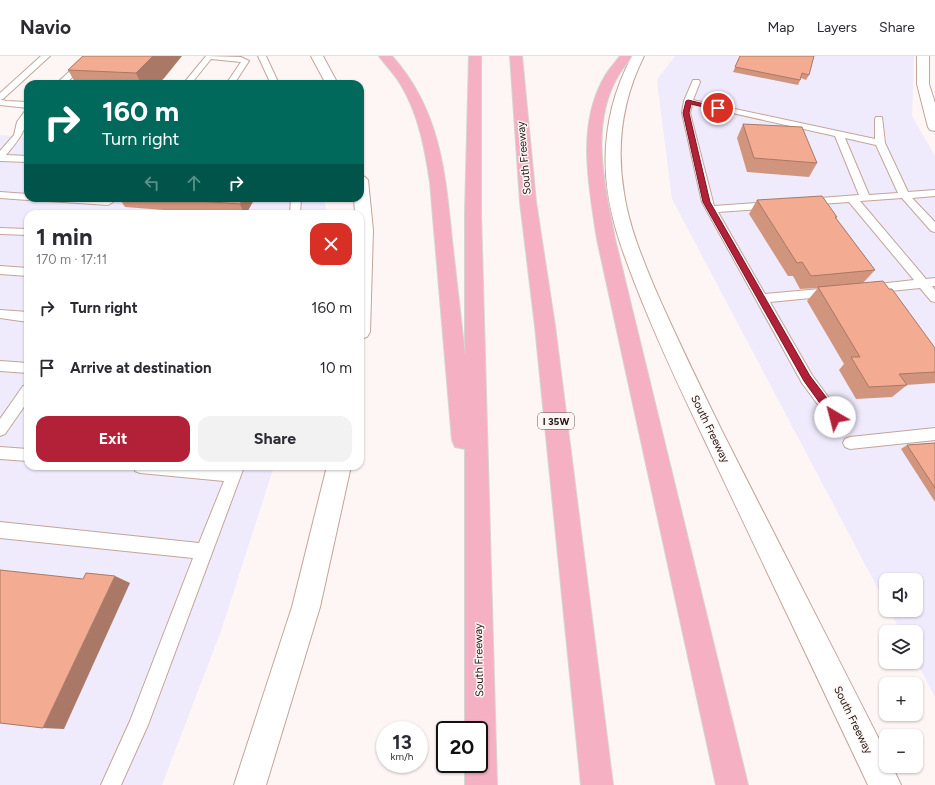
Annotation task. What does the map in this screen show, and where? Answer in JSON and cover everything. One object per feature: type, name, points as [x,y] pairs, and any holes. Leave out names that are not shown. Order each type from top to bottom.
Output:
[{"type":"highway","points":[[385,56],[394,65],[413,91],[422,110],[437,174],[478,593]]},
{"type":"highway","name":"South Freeway","points":[[475,56],[473,213],[481,785]]},
{"type":"highway","name":"South Freeway","points":[[516,56],[528,202],[545,326],[597,785]]},
{"type":"highway","points":[[626,56],[608,81],[597,112],[593,146],[595,181],[606,239],[732,785]]},
{"type":"main road","points":[[317,56],[330,80]]},
{"type":"main road","name":"South Freeway","points":[[638,56],[628,74],[621,93],[613,134],[612,160],[616,195],[626,233],[641,278],[679,366],[885,785]]},
{"type":"main road","points":[[923,56],[923,84],[935,127]]},
{"type":"main road","points":[[364,220],[364,235]]},
{"type":"main road","points":[[250,785],[306,607],[337,470]]},
{"type":"lane","points":[[0,97],[46,56]]},
{"type":"lane","points":[[64,80],[91,56]]},
{"type":"lane","points":[[190,80],[210,56],[241,58],[245,61],[233,80]]},
{"type":"lane","points":[[262,56],[273,80]]},
{"type":"lane","points":[[696,82],[688,101],[686,113],[707,202],[807,379],[835,417]]},
{"type":"lane","points":[[688,101],[880,143]]},
{"type":"lane","points":[[0,102],[5,104],[24,105]]},
{"type":"lane","points":[[0,157],[18,135],[21,122],[24,118]]},
{"type":"lane","points":[[879,119],[880,143],[904,195],[935,229]]},
{"type":"lane","points":[[839,134],[865,198]]},
{"type":"lane","points":[[0,157],[24,159]]},
{"type":"lane","points":[[797,203],[935,193]]},
{"type":"lane","points":[[0,195],[24,197]]},
{"type":"lane","points":[[852,199],[935,298]]},
{"type":"lane","points":[[102,210],[108,202]]},
{"type":"lane","points":[[711,209],[782,204]]},
{"type":"lane","points":[[0,230],[24,232]]},
{"type":"lane","points":[[0,270],[24,272]]},
{"type":"lane","points":[[861,289],[935,282]]},
{"type":"lane","points":[[762,299],[846,291]]},
{"type":"lane","points":[[0,314],[24,317]]},
{"type":"lane","points":[[0,366],[24,368]]},
{"type":"lane","points":[[1,427],[24,396]]},
{"type":"lane","points":[[850,443],[935,434]]},
{"type":"lane","points":[[0,453],[24,455]]},
{"type":"lane","points":[[111,785],[138,725],[235,470]]},
{"type":"lane","points":[[0,530],[204,551]]},
{"type":"shaded area","points":[[675,56],[914,56],[912,116],[935,156],[935,697],[920,669],[923,669],[923,625],[897,625],[893,617],[923,617],[923,573],[879,573],[879,591],[672,199],[657,82],[658,78]]},
{"type":"shaded area","points":[[0,135],[24,137],[24,202],[325,202],[326,210],[24,210],[24,470],[273,470],[221,631],[162,785],[0,785]]},
{"type":"building","points":[[83,56],[153,56],[136,73],[68,70]]},
{"type":"building","points":[[740,56],[814,56],[809,75],[802,73],[800,80],[735,67]]},
{"type":"building","points":[[743,124],[802,127],[817,163],[754,158]]},
{"type":"building","points":[[822,196],[837,217],[835,217],[875,270],[811,276],[802,262],[797,263],[757,200]]},
{"type":"building","points":[[212,202],[241,202],[240,204]]},
{"type":"building","points":[[883,281],[889,289],[892,289],[935,348],[935,372],[899,374],[907,385],[869,387],[851,357],[860,357],[818,287]]},
{"type":"building","points":[[935,443],[935,488],[907,445]]},
{"type":"building","points":[[0,570],[83,579],[86,573],[115,576],[43,728],[0,723]]},
{"type":"route","points":[[718,108],[688,101],[686,113],[707,202],[807,379],[835,417]]}]
